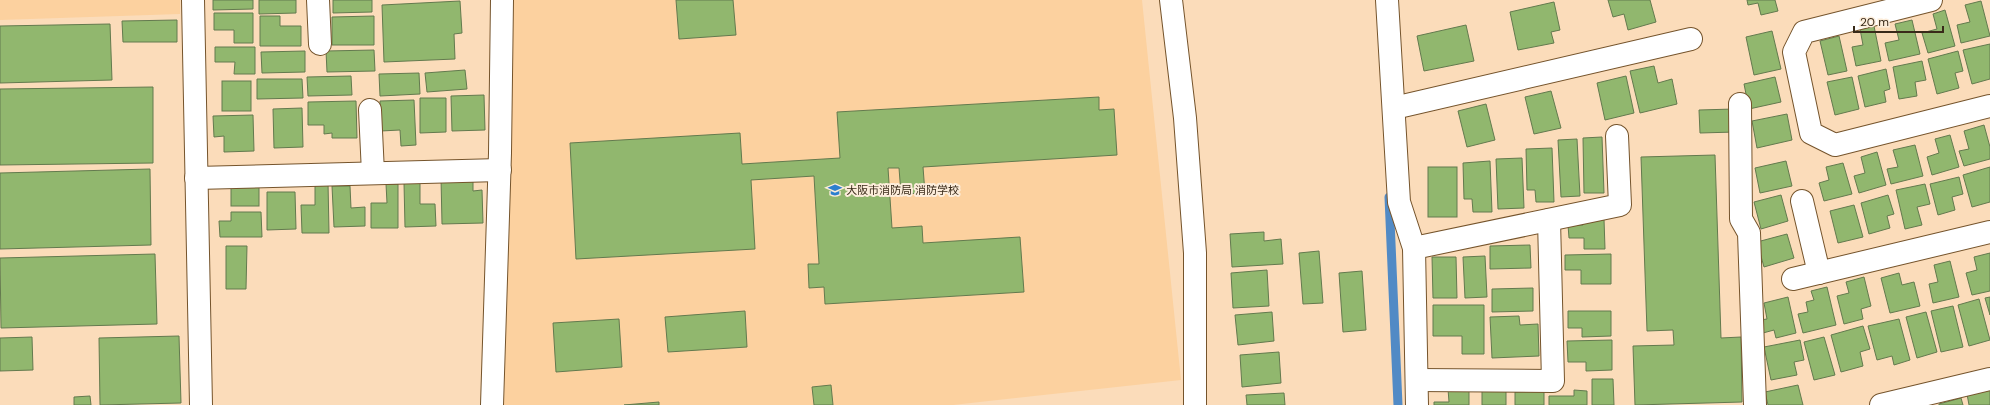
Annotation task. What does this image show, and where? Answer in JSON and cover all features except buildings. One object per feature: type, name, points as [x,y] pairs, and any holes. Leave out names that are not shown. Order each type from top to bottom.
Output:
[{"type":"street","points":[[193,0],[201,405]]},
{"type":"street","points":[[318,0],[320,44]]},
{"type":"street","points":[[492,405],[500,170],[502,0]]},
{"type":"street","points":[[1171,0],[1186,118],[1195,252],[1196,405]]},
{"type":"street","points":[[1387,0],[1399,202],[1414,248],[1417,405]]},
{"type":"street","points":[[1931,0],[1804,32],[1794,52],[1810,133],[1835,145],[1990,106]]},
{"type":"street","points":[[1394,108],[1691,39]]},
{"type":"street","points":[[1740,104],[1741,219],[1750,233],[1755,405]]},
{"type":"street","points":[[370,110],[373,173]]},
{"type":"street","points":[[1414,248],[1620,205],[1618,136]]},
{"type":"street","points":[[196,178],[500,170]]},
{"type":"street","points":[[1802,201],[1819,273]]},
{"type":"street","points":[[1417,380],[1553,381],[1549,220]]},
{"type":"street","points":[[1793,279],[1990,232]]},
{"type":"street","points":[[1881,405],[1990,379]]},
{"type":"shaded area","points":[[0,0],[180,0],[180,14],[0,20]]},
{"type":"shaded area","name":"大阪市消防局 消防学校","points":[[514,0],[1142,0],[1181,380],[953,405],[504,405]]},
{"type":"waterway","points":[[1389,197],[1398,405]]},
{"type":"place","name":"大阪市消防局 消防学校","points":[[835,190]]}]
